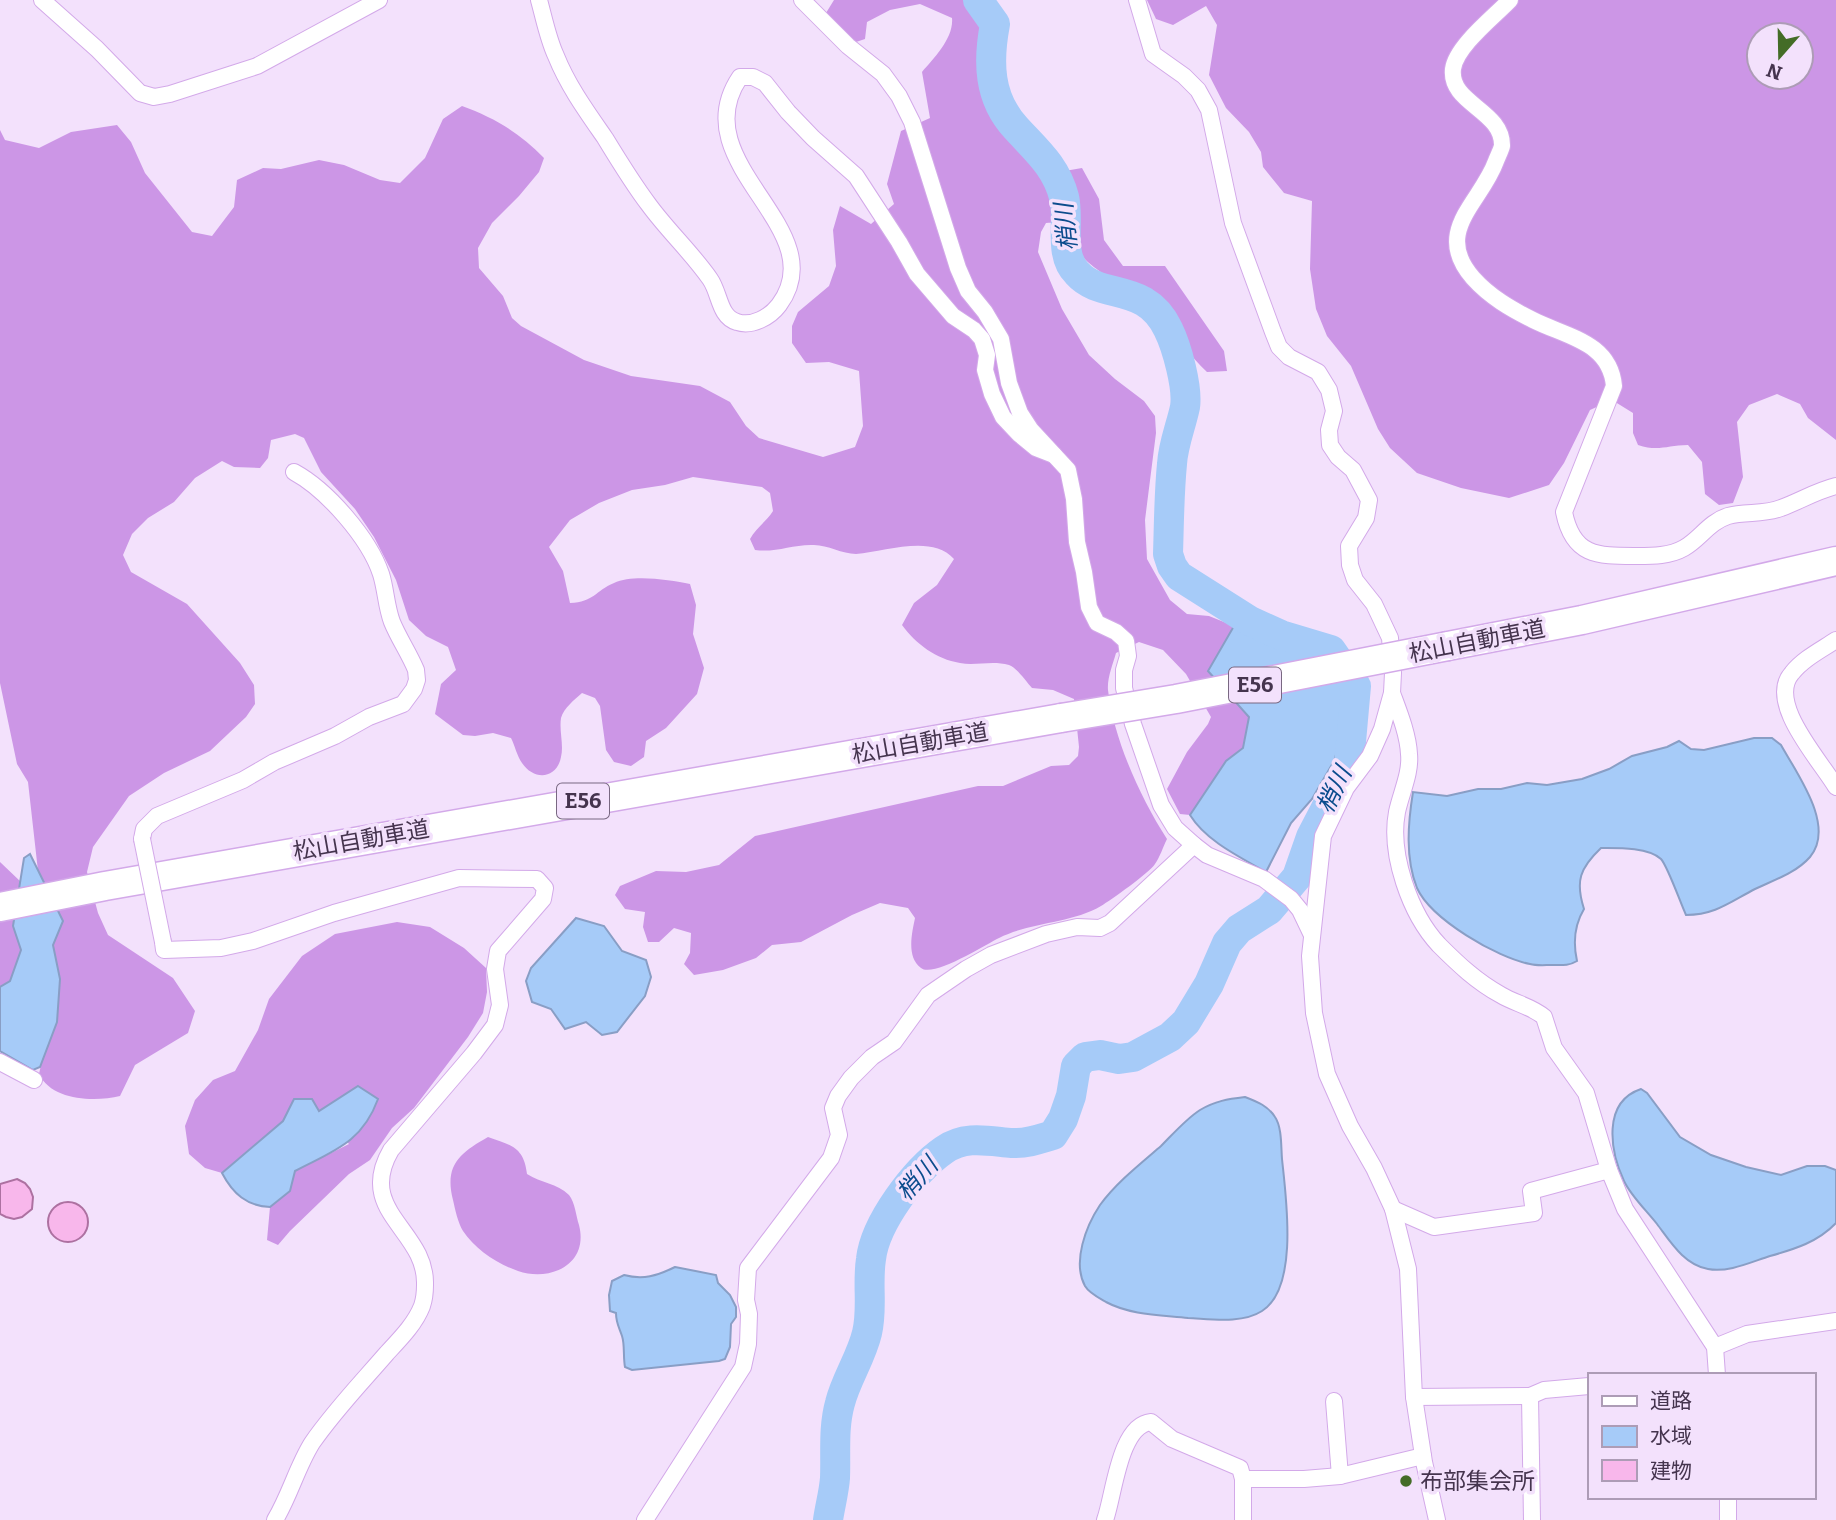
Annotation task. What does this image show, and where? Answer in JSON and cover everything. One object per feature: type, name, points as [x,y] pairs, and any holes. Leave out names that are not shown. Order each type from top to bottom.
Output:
[{"type":"highway","name":"松山自動車道","points":[[0,907],[105,886],[1176,699],[1582,620],[1836,561]]},
{"type":"street","points":[[41,0],[97,48],[140,93],[153,97],[257,66],[379,0]]},
{"type":"street","points":[[539,0],[554,53],[566,79],[649,206],[710,279],[726,317],[738,323],[751,323],[771,313],[780,304],[785,292],[792,259],[774,219],[736,159],[729,143],[727,104],[733,86],[740,77],[752,77],[765,83],[813,138],[856,176],[917,274],[953,316],[982,339],[987,355],[985,370],[1003,417],[1036,448],[1054,455]]},
{"type":"street","points":[[802,0],[848,46],[883,74],[900,96],[912,122],[958,268],[968,291],[985,312],[1001,339],[1009,383],[1020,413],[1031,430],[1068,470],[1089,607],[1097,623],[1116,632],[1125,641],[1128,656],[1124,670],[1124,688],[1133,724],[1161,806],[1175,828],[1207,855],[1264,879],[1280,890],[1300,910],[1311,933]]},
{"type":"street","points":[[1137,0],[1153,54],[1184,76],[1198,90],[1209,110],[1233,223],[1279,347],[1289,357],[1318,372],[1329,390],[1334,411],[1329,430],[1330,444],[1338,457],[1353,470],[1369,500],[1366,518],[1349,546],[1350,565],[1355,580],[1374,604],[1390,638],[1392,693],[1410,756],[1397,814],[1397,856],[1418,917],[1438,943],[1478,980],[1544,1017],[1554,1048],[1586,1093],[1609,1170],[1625,1209],[1716,1347],[1717,1373]]},
{"type":"street","points":[[1510,0],[1467,43],[1458,55],[1453,69],[1457,89],[1469,102],[1480,108],[1497,129],[1502,146],[1492,173],[1463,215],[1455,237],[1461,258],[1471,276],[1495,300],[1534,321],[1587,343],[1612,371],[1614,386],[1564,512],[1567,529],[1578,544],[1591,553],[1605,556],[1674,553],[1688,546],[1715,521],[1728,516],[1765,513],[1814,492],[1836,486]]},
{"type":"street","points":[[275,1520],[311,1446],[325,1424],[416,1318],[423,1303],[425,1273],[418,1256],[381,1196],[381,1166],[391,1150],[495,1026],[500,1005],[495,969],[498,951],[543,899],[545,888],[537,879],[459,878],[334,913],[242,943],[221,948],[164,950],[142,839],[144,829],[157,816],[243,780],[274,762],[403,704],[418,680],[416,670],[391,619],[374,558],[357,530],[321,493],[293,472]]},
{"type":"street","points":[[1836,640],[1801,663],[1790,675],[1784,688],[1784,702],[1790,718],[1836,787]]},
{"type":"street","points":[[1392,693],[1382,729],[1370,756],[1354,774],[1323,836],[1310,956],[1314,1013],[1327,1074],[1350,1126],[1393,1209],[1408,1269],[1414,1397],[1437,1520]]},
{"type":"street","points":[[645,1520],[743,1367],[748,1344],[748,1268],[831,1158],[839,1135],[833,1108],[851,1078],[872,1057],[894,1042],[928,995],[966,969],[991,955],[1046,934],[1077,927],[1100,928],[1110,923],[1194,845]]},
{"type":"street","points":[[0,1062],[34,1080]]},
{"type":"street","points":[[1393,1209],[1434,1227],[1534,1213],[1531,1191],[1609,1170]]},
{"type":"street","points":[[1716,1347],[1747,1334],[1836,1321]]},
{"type":"street","points":[[1414,1397],[1530,1396],[1544,1390],[1588,1386]]},
{"type":"street","points":[[1530,1396],[1532,1520]]},
{"type":"street","points":[[1334,1401],[1340,1476]]},
{"type":"street","points":[[1105,1520],[1119,1462],[1143,1423],[1151,1422],[1185,1445],[1240,1468],[1243,1479],[1243,1520]]},
{"type":"street","points":[[1243,1479],[1340,1476],[1423,1456]]},
{"type":"street","points":[[1728,1499],[1728,1520]]},
{"type":"shaded area","points":[[834,0],[973,0],[992,20],[997,46],[997,74],[1006,99],[1026,132],[1037,164],[1053,173],[1082,168],[1099,199],[1104,240],[1123,266],[1165,266],[1224,351],[1227,371],[1207,372],[1181,341],[1159,300],[1124,286],[1101,272],[1084,258],[1067,227],[1063,224],[1046,223],[1041,232],[1038,252],[1062,309],[1089,355],[1144,401],[1155,416],[1156,433],[1145,520],[1147,559],[1170,600],[1187,614],[1209,616],[1234,626],[1208,671],[1249,717],[1243,748],[1226,761],[1190,815],[1180,814],[1167,789],[1187,752],[1211,717],[1186,674],[1163,650],[1139,642],[1116,653],[1108,690],[1122,748],[1147,805],[1167,839],[1155,864],[1130,886],[1089,912],[1011,933],[936,969],[921,968],[913,958],[911,944],[915,918],[908,908],[880,903],[801,942],[772,945],[756,958],[723,970],[694,975],[684,964],[690,953],[691,933],[674,928],[659,942],[648,942],[643,927],[645,912],[625,909],[615,895],[620,886],[656,871],[686,872],[719,865],[755,836],[978,786],[1003,786],[1051,766],[1069,765],[1078,756],[1079,747],[1074,699],[1053,690],[1032,688],[1009,665],[966,664],[943,658],[927,650],[908,632],[902,625],[914,603],[937,585],[954,559],[944,552],[921,546],[856,554],[814,545],[755,550],[750,539],[773,511],[770,493],[762,487],[693,477],[632,490],[599,503],[570,520],[549,547],[563,571],[570,603],[584,601],[622,580],[641,578],[690,584],[696,605],[693,634],[704,668],[697,694],[666,728],[646,741],[644,757],[631,766],[614,762],[606,750],[600,706],[595,698],[582,693],[562,714],[562,752],[559,764],[550,773],[539,775],[522,763],[511,738],[493,733],[463,735],[435,714],[441,684],[456,670],[448,647],[426,636],[409,620],[396,580],[374,537],[355,509],[321,472],[304,438],[295,434],[271,440],[268,458],[260,468],[234,467],[222,461],[195,478],[174,502],[148,518],[132,534],[123,555],[131,572],[187,604],[240,663],[254,685],[255,704],[246,717],[210,751],[164,773],[129,796],[93,847],[87,872],[98,913],[108,935],[173,978],[195,1011],[188,1033],[135,1065],[120,1096],[87,1099],[54,1090],[39,1074],[60,979],[53,945],[62,921],[38,871],[28,782],[17,764],[0,683],[0,130],[5,140],[39,148],[71,132],[117,125],[131,142],[145,173],[192,232],[212,236],[234,207],[237,180],[263,168],[281,169],[319,160],[344,165],[380,180],[400,183],[425,158],[443,119],[462,106],[496,121],[544,158],[539,172],[492,223],[478,248],[479,268],[503,296],[512,318],[521,326],[584,360],[631,376],[700,386],[730,402],[746,426],[759,438],[823,457],[855,447],[863,426],[859,371],[829,362],[806,363],[792,343],[792,326],[798,312],[829,286],[836,266],[833,230],[840,206],[871,224],[894,204],[887,184],[901,131],[930,118],[922,72],[947,40],[952,25],[952,18],[920,4],[890,10],[867,22],[865,39],[856,42],[826,13]]},
{"type":"shaded area","points":[[1147,0],[1836,0],[1836,440],[1808,418],[1800,404],[1777,394],[1749,405],[1737,422],[1743,477],[1733,503],[1719,505],[1705,494],[1702,462],[1688,445],[1658,448],[1638,445],[1633,433],[1633,413],[1612,400],[1590,410],[1564,463],[1549,485],[1509,498],[1461,488],[1417,473],[1390,448],[1378,429],[1351,366],[1327,336],[1316,309],[1310,269],[1312,201],[1284,193],[1263,167],[1261,152],[1249,132],[1226,108],[1209,75],[1217,25],[1206,6],[1173,25],[1156,19]]},
{"type":"shaded area","points":[[0,862],[21,882],[13,926],[21,950],[10,981],[0,987]]},
{"type":"shaded area","points":[[397,922],[430,927],[464,948],[486,968],[487,992],[483,1013],[414,1108],[392,1128],[370,1160],[349,1174],[278,1245],[267,1240],[270,1207],[290,1191],[295,1171],[349,1144],[319,1111],[294,1099],[283,1121],[222,1173],[205,1168],[189,1154],[185,1126],[195,1100],[213,1080],[235,1071],[258,1030],[269,999],[302,956],[335,934]]},
{"type":"shaded area","points":[[488,1137],[515,1148],[523,1158],[527,1174],[559,1188],[571,1198],[581,1239],[573,1260],[565,1267],[543,1274],[518,1271],[487,1255],[463,1231],[451,1188],[453,1169],[462,1155]]},
{"type":"water","points":[[1234,626],[1280,647],[1315,656],[1342,684],[1342,735],[1334,761],[1312,799],[1291,823],[1266,872],[1214,841],[1190,815],[1226,761],[1243,748],[1249,717],[1208,671]]},
{"type":"water","points":[[1754,738],[1772,738],[1781,745],[1811,800],[1819,830],[1817,844],[1810,857],[1798,867],[1722,907],[1706,913],[1686,915],[1661,859],[1641,850],[1601,848],[1588,862],[1581,876],[1580,890],[1584,909],[1576,934],[1577,961],[1565,965],[1533,965],[1500,954],[1466,935],[1436,912],[1417,888],[1411,865],[1409,840],[1413,792],[1447,796],[1527,783],[1547,785],[1582,779],[1609,769],[1632,756],[1679,741],[1691,749],[1704,750]]},
{"type":"water","points":[[30,854],[63,921],[53,945],[60,979],[57,1022],[40,1067],[33,1070],[0,1051],[0,987],[10,981],[21,950],[13,926],[24,858]]},
{"type":"water","points":[[576,918],[604,926],[622,951],[646,960],[651,977],[645,996],[617,1032],[602,1035],[586,1022],[565,1029],[551,1009],[532,1002],[526,981],[531,968]]},
{"type":"water","points":[[358,1086],[378,1099],[364,1126],[345,1144],[295,1171],[290,1191],[270,1207],[242,1198],[231,1187],[222,1173],[283,1121],[294,1099],[312,1099],[319,1111]]},
{"type":"water","points":[[1641,1089],[1647,1093],[1680,1137],[1711,1155],[1781,1175],[1807,1166],[1825,1166],[1836,1170],[1836,1223],[1806,1244],[1739,1266],[1716,1270],[1692,1263],[1678,1251],[1627,1187],[1615,1156],[1615,1116],[1628,1095]]},
{"type":"water","points":[[1245,1097],[1269,1110],[1277,1121],[1280,1132],[1287,1241],[1286,1263],[1274,1299],[1254,1315],[1216,1320],[1135,1312],[1115,1306],[1092,1293],[1081,1276],[1080,1255],[1090,1223],[1106,1197],[1195,1114],[1216,1102]]},
{"type":"water","points":[[675,1267],[716,1275],[718,1283],[730,1295],[736,1307],[736,1317],[731,1324],[730,1347],[725,1359],[632,1370],[625,1367],[623,1340],[616,1313],[610,1311],[612,1281],[624,1275],[650,1276]]},
{"type":"building","points":[[17,1179],[25,1183],[33,1197],[32,1209],[22,1217],[14,1219],[0,1214],[0,1184]]},
{"type":"building","points":[[68,1202],[82,1208],[88,1222],[82,1236],[68,1242],[54,1236],[48,1222],[54,1208]]},
{"type":"waterway","name":"梢川","points":[[828,1520],[835,1478],[838,1412],[867,1333],[870,1315],[870,1268],[874,1245],[898,1198],[921,1170],[952,1145],[977,1140],[1022,1143],[1053,1135],[1063,1119],[1071,1096],[1076,1066],[1085,1057],[1133,1057],[1170,1037],[1186,1022],[1209,984],[1227,943],[1239,929],[1269,910],[1297,877],[1311,837],[1349,764],[1356,686],[1331,650],[1281,635],[1250,621],[1179,576],[1172,566],[1168,554],[1171,475],[1186,399],[1175,346],[1159,314],[1148,304],[1087,281],[1071,265],[1066,247],[1064,197],[1056,176],[1016,128],[1000,104],[995,92],[991,65],[995,24],[978,0]]},
{"type":"place","name":"布部集会所","points":[[1406,1481]]}]
